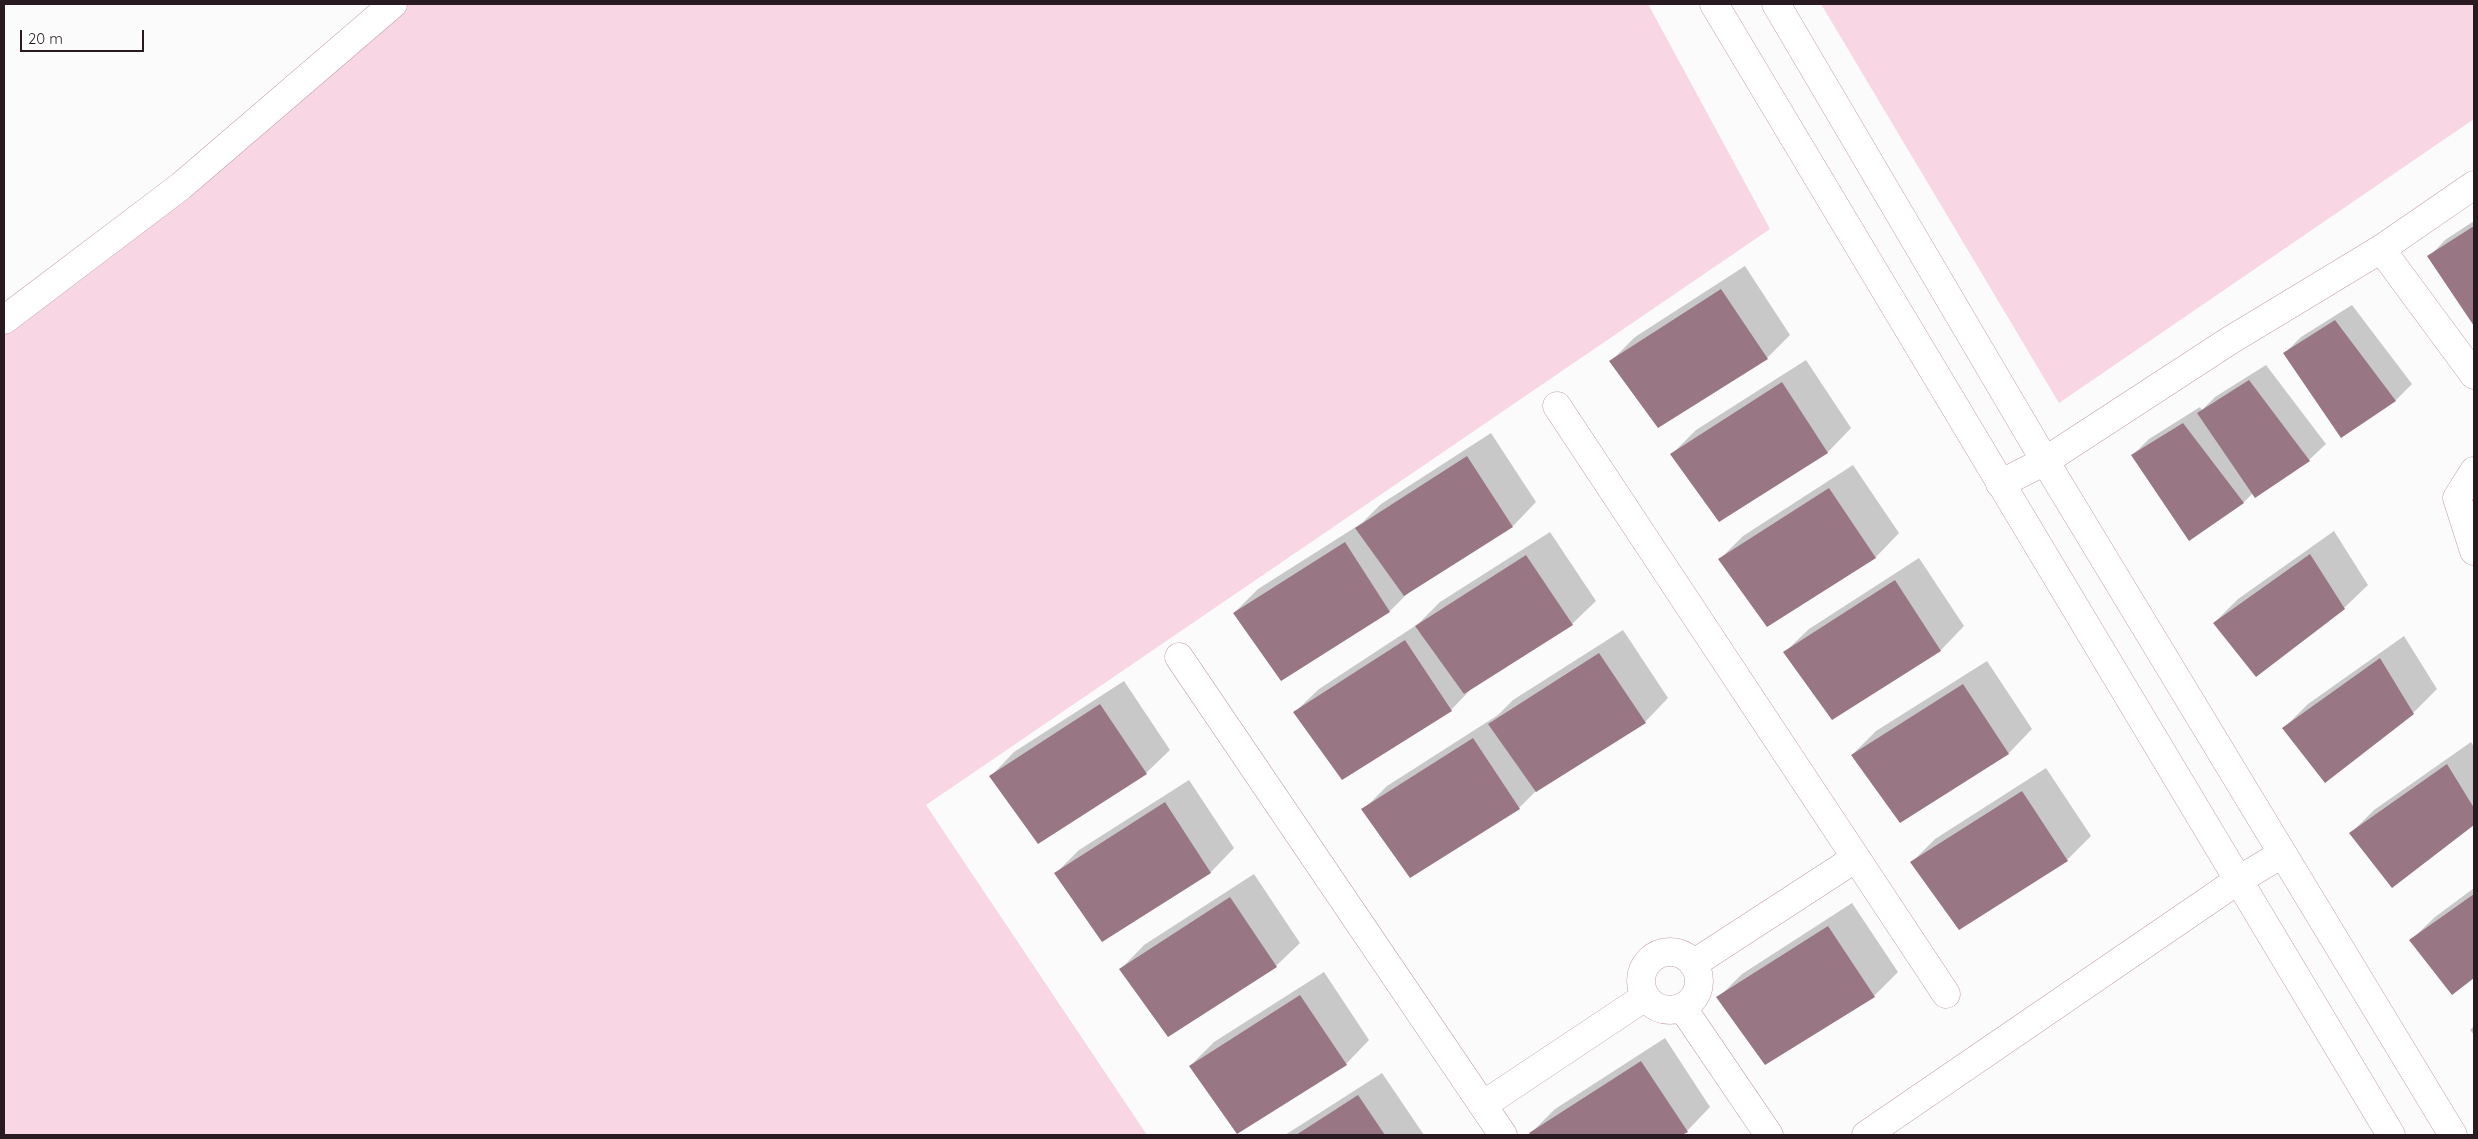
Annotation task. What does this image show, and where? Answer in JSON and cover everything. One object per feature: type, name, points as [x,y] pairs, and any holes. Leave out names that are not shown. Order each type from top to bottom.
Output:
[{"type":"street","points":[[4,320],[181,186],[393,4]]},
{"type":"street","points":[[1714,4],[2237,881],[2391,1135]]},
{"type":"street","points":[[1776,4],[2045,461],[2453,1135]]},
{"type":"street","points":[[2000,484],[2045,461],[2229,340],[2381,249],[2474,185]]},
{"type":"street","points":[[2381,249],[2474,376]]},
{"type":"street","points":[[1557,406],[1946,994]]},
{"type":"street","points":[[2474,471],[2457,498],[2474,551]]},
{"type":"street","points":[[1179,657],[1504,1135]]},
{"type":"street","points":[[1866,1135],[2237,881],[2282,854]]},
{"type":"street","points":[[1693,964],[1856,858]]},
{"type":"street","points":[[1673,952],[1682,954],[1693,964],[1699,978],[1698,987],[1694,997],[1682,1007],[1668,1010],[1659,1008],[1645,997],[1640,978],[1647,961],[1655,955],[1673,952]]},
{"type":"street","points":[[1483,1105],[1645,997]]},
{"type":"street","points":[[1682,1007],[1769,1135]]},
{"type":"shaded area","points":[[395,4],[1648,4],[1770,229],[926,805],[1147,1135],[4,1135],[4,328]]},
{"type":"shaded area","points":[[1821,4],[2474,4],[2474,119],[2059,403]]},
{"type":"building","points":[[2474,226],[2474,326],[2427,256]]},
{"type":"building","points":[[1721,289],[1768,359],[1658,428],[1609,361]]},
{"type":"building","points":[[2335,320],[2396,401],[2341,438],[2283,353]]},
{"type":"building","points":[[2249,380],[2310,461],[2255,498],[2197,413]]},
{"type":"building","points":[[1782,382],[1828,453],[1719,522],[1670,454]]},
{"type":"building","points":[[2183,423],[2244,503],[2189,541],[2131,455]]},
{"type":"building","points":[[1467,456],[1513,527],[1404,596],[1355,528]]},
{"type":"building","points":[[1829,488],[1876,558],[1767,627],[1718,559]]},
{"type":"building","points":[[1345,542],[1390,612],[1281,681],[1233,613]]},
{"type":"building","points":[[2310,554],[2345,609],[2256,677],[2213,623]]},
{"type":"building","points":[[1526,555],[1573,625],[1464,694],[1415,626]]},
{"type":"building","points":[[1895,580],[1941,651],[1832,720],[1783,652]]},
{"type":"building","points":[[1405,640],[1452,711],[1342,780],[1293,712]]},
{"type":"building","points":[[1599,653],[1646,723],[1536,792],[1488,724]]},
{"type":"building","points":[[2380,658],[2414,714],[2325,783],[2282,728]]},
{"type":"building","points":[[1963,684],[2009,754],[1900,823],[1851,755]]},
{"type":"building","points":[[1100,704],[1147,774],[1038,844],[989,776]]},
{"type":"building","points":[[1473,738],[1520,809],[1410,878],[1361,809]]},
{"type":"building","points":[[2447,764],[2474,808],[2474,825],[2392,888],[2349,833]]},
{"type":"building","points":[[2022,791],[2068,861],[1959,930],[1910,862]]},
{"type":"building","points":[[1165,802],[1211,873],[1102,942],[1054,873]]},
{"type":"building","points":[[2474,894],[2474,978],[2452,995],[2409,940]]},
{"type":"building","points":[[1230,897],[1277,967],[1168,1037],[1119,969]]},
{"type":"building","points":[[1828,926],[1875,997],[1765,1065],[1716,997]]},
{"type":"building","points":[[1300,995],[1347,1065],[1237,1134],[1189,1066]]},
{"type":"building","points":[[1641,1061],[1688,1132],[1682,1135],[1531,1135],[1529,1133]]},
{"type":"building","points":[[1358,1095],[1385,1135],[1296,1135]]}]
